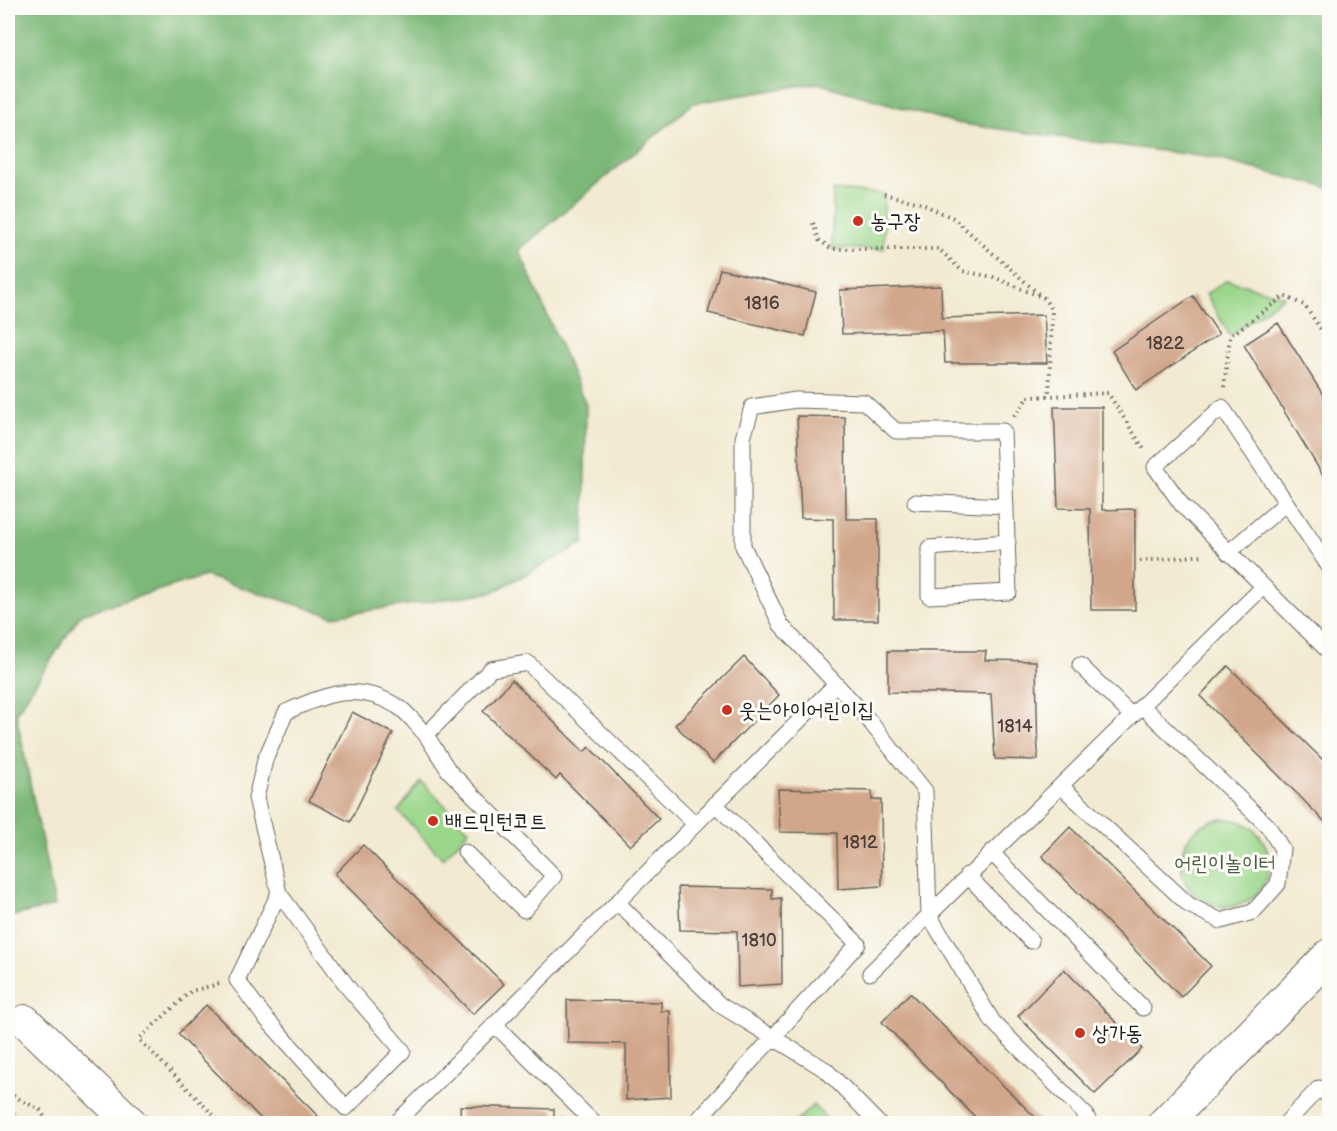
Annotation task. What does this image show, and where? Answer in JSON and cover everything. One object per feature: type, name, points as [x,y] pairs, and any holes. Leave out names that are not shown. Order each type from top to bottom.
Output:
[{"type":"street","points":[[1164,1124],[1329,955]]},
{"type":"street","points":[[16,1020],[132,1124]]},
{"type":"lane","points":[[1008,542],[929,548],[929,596],[1009,592],[1008,542],[1003,430],[896,431],[864,402],[796,400],[752,407],[743,438],[743,546],[781,625],[863,713],[925,791],[929,915],[993,1022],[1086,1115],[1090,1124]]},
{"type":"lane","points":[[1329,568],[1222,407],[1155,467],[1182,505],[1329,653]]},
{"type":"lane","points":[[915,502],[1006,506]]},
{"type":"lane","points":[[1228,553],[1286,503]]},
{"type":"lane","points":[[870,973],[1262,588]]},
{"type":"lane","points":[[426,735],[491,669],[528,663],[695,824]]},
{"type":"lane","points":[[1061,786],[1189,905],[1221,921],[1253,912],[1278,884],[1282,849],[1268,826],[1137,711],[1080,665]]},
{"type":"lane","points":[[395,1124],[836,684]]},
{"type":"lane","points":[[279,893],[237,980],[262,1015],[346,1108],[403,1051],[350,990],[279,893],[256,798],[265,760],[286,712],[328,693],[370,693],[398,706],[426,735],[448,771],[554,876],[524,910],[465,852]]},
{"type":"lane","points":[[694,1124],[771,1036],[858,944],[715,804]]},
{"type":"lane","points":[[991,852],[1143,1008]]},
{"type":"lane","points":[[967,876],[1031,941]]},
{"type":"lane","points":[[617,902],[720,1005],[826,1071],[879,1124]]},
{"type":"lane","points":[[495,1024],[594,1124]]},
{"type":"lane","points":[[1285,1124],[1319,1088],[1329,1098]]},
{"type":"path","points":[[884,194],[920,203],[953,218],[1044,298],[1052,311],[1049,396]]},
{"type":"path","points":[[813,223],[819,240],[832,249],[939,249],[962,271],[993,276],[1044,298]]},
{"type":"path","points":[[1222,407],[1230,336],[1284,296],[1304,305],[1329,342]]},
{"type":"path","points":[[1003,430],[1028,397],[1108,393],[1155,467]]},
{"type":"path","points":[[1140,561],[1228,553]]},
{"type":"path","points":[[222,1124],[139,1039],[191,991],[237,980]]},
{"type":"path","points":[[8,1093],[40,1110],[49,1124]]},
{"type":"green space","points":[[8,8],[1329,8],[1329,188],[1213,158],[955,123],[817,83],[694,103],[519,250],[586,405],[584,543],[493,592],[333,616],[205,576],[81,614],[16,713],[55,906],[8,917]]},
{"type":"green space","name":"농구장","points":[[833,190],[884,194],[884,249],[832,249]]},
{"type":"green space","points":[[1227,280],[1284,296],[1230,336],[1206,294]]},
{"type":"green space","name":"배드민턴코트","points":[[421,781],[469,830],[443,859],[398,811]]},
{"type":"green space","name":"어린이놀이터","points":[[1225,819],[1242,823],[1256,832],[1265,846],[1269,863],[1265,880],[1256,894],[1242,903],[1225,907],[1208,903],[1194,894],[1185,880],[1181,863],[1185,846],[1194,832],[1208,823]]},
{"type":"green space","points":[[813,1105],[831,1123],[795,1123]]},
{"type":"building","points":[[720,269],[816,292],[805,336],[708,313]]},
{"type":"building","points":[[941,286],[942,318],[1044,315],[1047,363],[945,363],[943,331],[842,334],[840,290]]},
{"type":"building","points":[[1193,296],[1219,334],[1136,390],[1112,351]]},
{"type":"building","points":[[1278,323],[1330,406],[1330,487],[1244,345]]},
{"type":"building","points":[[1054,407],[1102,407],[1102,510],[1135,509],[1135,610],[1091,610],[1090,509],[1058,508]]},
{"type":"building","points":[[797,416],[845,417],[846,519],[878,519],[878,620],[834,620],[833,519],[801,518]]},
{"type":"building","points":[[888,651],[986,651],[985,660],[1036,661],[1038,760],[995,759],[991,694],[888,692]]},
{"type":"building","name":"웃는아이어린이집","points":[[744,657],[779,695],[713,763],[675,725]]},
{"type":"building","points":[[1228,666],[1330,767],[1330,827],[1200,696]]},
{"type":"building","points":[[512,680],[584,752],[589,747],[659,819],[630,846],[560,775],[556,780],[483,711]]},
{"type":"building","points":[[352,712],[393,733],[350,822],[309,801]]},
{"type":"building","points":[[778,789],[872,791],[872,800],[881,800],[882,886],[838,889],[837,833],[780,832]]},
{"type":"building","points":[[1070,827],[1211,966],[1181,997],[1042,856]]},
{"type":"building","points":[[363,845],[504,984],[473,1014],[335,874]]},
{"type":"building","points":[[678,887],[772,889],[772,899],[781,898],[782,984],[738,987],[737,931],[680,930]]},
{"type":"building","name":"상가동","points":[[1064,969],[1142,1049],[1095,1094],[1018,1016]]},
{"type":"building","points":[[910,993],[1042,1124],[982,1124],[882,1022]]},
{"type":"building","points":[[567,1000],[661,1002],[661,1011],[670,1011],[671,1097],[626,1100],[626,1044],[568,1043]]},
{"type":"building","points":[[206,1005],[326,1124],[266,1124],[178,1034]]},
{"type":"building","points":[[460,1106],[554,1109],[554,1118],[563,1117],[563,1124],[461,1124]]},
{"type":"building","points":[[13,1108],[16,1124],[8,1124],[8,1110]]},
{"type":"place","name":"농구장","points":[[858,221]]},
{"type":"place","name":"웃는아이어린이집","points":[[727,710]]},
{"type":"place","name":"배드민턴코트","points":[[433,821]]},
{"type":"place","name":"상가동","points":[[1080,1033]]}]
